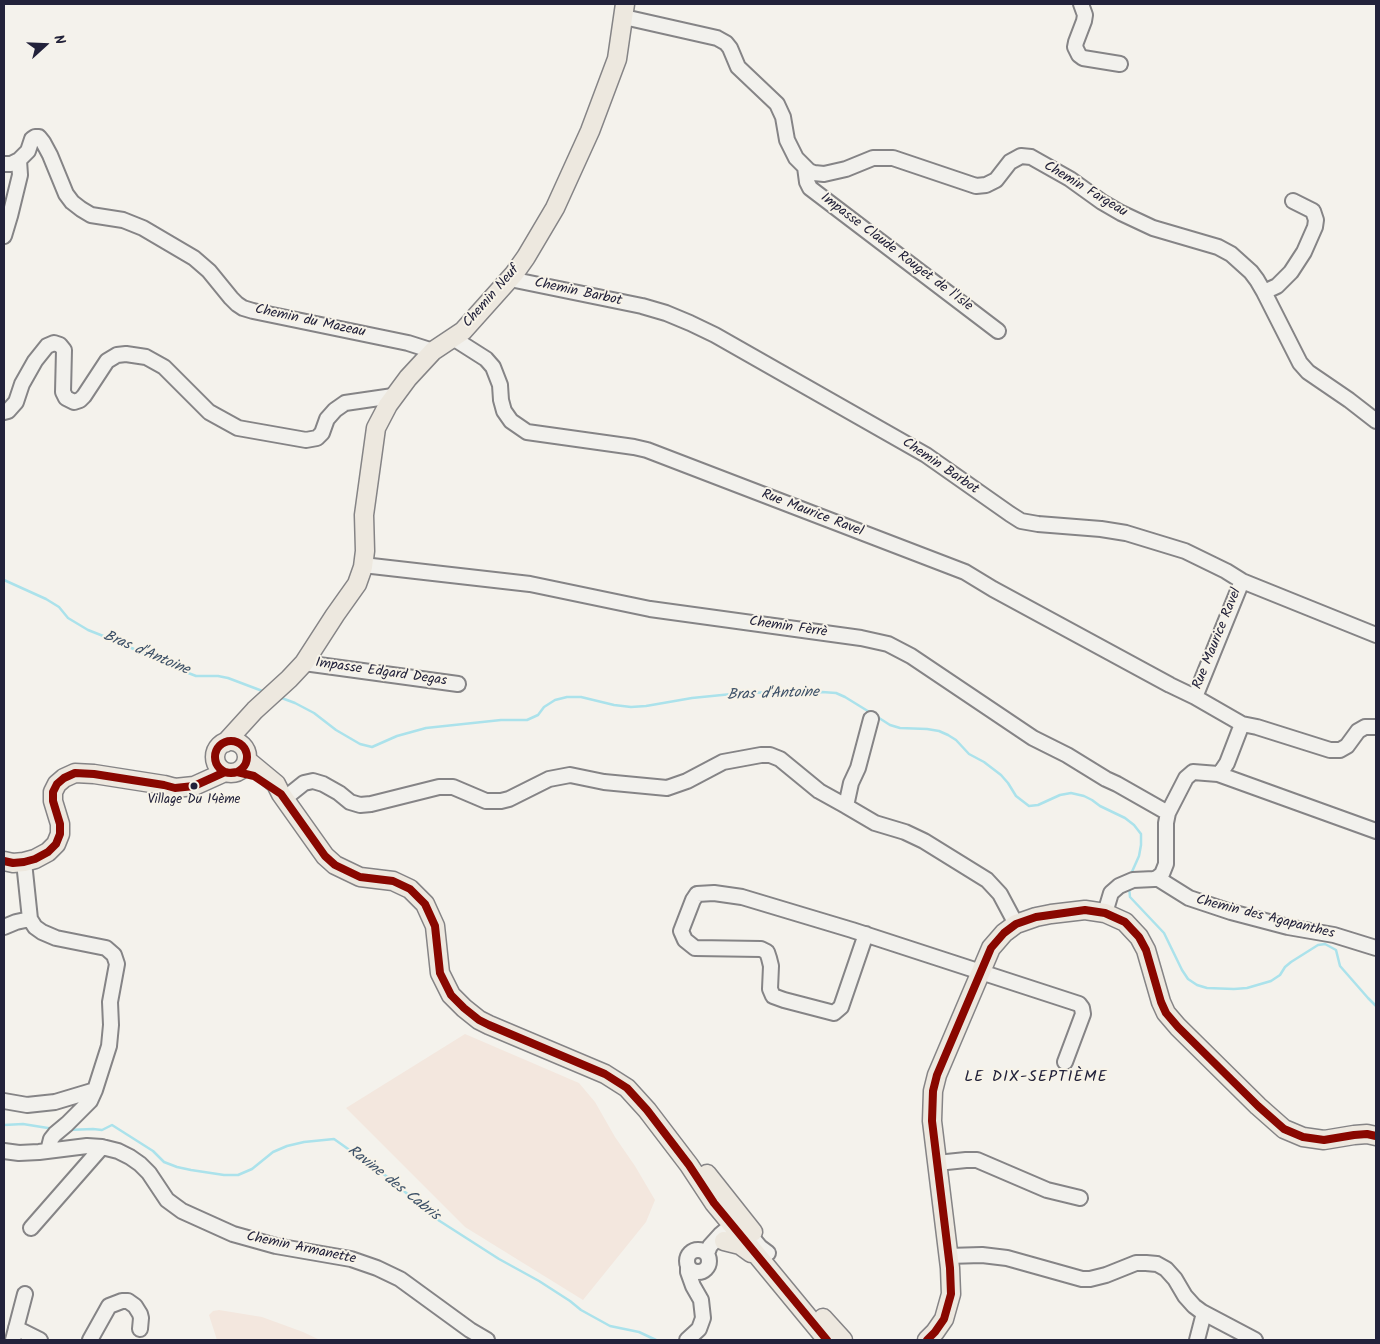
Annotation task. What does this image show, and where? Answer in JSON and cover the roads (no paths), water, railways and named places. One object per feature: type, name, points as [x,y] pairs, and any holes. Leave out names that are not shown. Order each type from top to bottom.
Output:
[{"type":"main road","name":"Chemin Neuf","points":[[24,862],[48,852],[56,844],[60,834],[60,824],[52,801],[53,792],[57,784],[64,778],[75,773],[94,774],[170,786],[232,759],[256,710],[304,662],[357,584],[363,565],[365,551],[364,515],[376,428],[394,396],[408,378],[433,351],[463,331],[510,279],[526,257],[555,208],[590,131],[617,59],[624,10]]},
{"type":"main road","points":[[232,759],[283,796],[324,856],[335,865],[360,877],[393,881],[410,888],[425,904],[435,926],[440,973],[451,995],[464,1008],[489,1025],[605,1074],[628,1088],[689,1165],[714,1203],[720,1229],[732,1228],[766,1259],[843,1340]]},
{"type":"main road","points":[[4,862],[24,862]]},
{"type":"main road","points":[[926,1340],[935,1332],[944,1319],[951,1294],[932,1121],[933,1091],[937,1075],[991,948],[1004,933],[1016,924],[1036,917],[1085,910],[1105,913],[1125,922],[1146,950],[1166,1013],[1258,1106],[1284,1129],[1303,1137],[1324,1140],[1367,1134],[1376,1136]]},
{"type":"main road","points":[[464,1008],[606,1065],[637,1087],[732,1228],[740,1245],[766,1259],[827,1340]]},
{"type":"street","points":[[1081,4],[1085,14],[1075,47],[1079,55],[1083,58],[1120,64]]},
{"type":"street","points":[[624,10],[717,38],[726,43],[738,67],[777,104],[783,117],[787,140],[796,158],[805,167]]},
{"type":"street","name":"Chemin du Mazeau","points":[[19,160],[28,151],[32,139],[39,137],[50,155],[66,194],[81,209],[91,215],[123,220],[143,228],[194,258],[209,271],[231,298],[243,308],[408,343],[433,351]]},
{"type":"street","name":"Chemin Fargeau","points":[[805,167],[814,173],[824,174],[846,169],[873,158],[894,158],[976,186],[986,185],[996,180],[1010,162],[1021,156],[1031,157],[1070,179],[1121,213],[1153,228],[1218,247],[1231,254],[1251,272],[1264,292],[1300,363],[1308,372],[1376,421]]},
{"type":"street","points":[[4,164],[10,164],[19,160],[20,175],[4,236]]},
{"type":"street","name":"Impasse Claude Rouget de l'Isle","points":[[805,167],[807,182],[810,188],[998,331]]},
{"type":"street","points":[[1264,292],[1277,286],[1291,272],[1304,252],[1315,227],[1316,220],[1313,212],[1293,201]]},
{"type":"street","name":"Chemin Barbot","points":[[510,279],[642,306],[674,316],[714,335],[926,455],[1021,521],[1101,529],[1185,551],[1242,581],[1376,635]]},
{"type":"street","name":"Rue Maurice Ravel","points":[[452,338],[486,359],[493,367],[500,385],[500,400],[504,411],[510,421],[527,432],[647,450],[965,572],[1144,672],[1195,697],[1242,724],[1330,750],[1340,750],[1347,746],[1358,731],[1366,727],[1376,727]]},
{"type":"street","points":[[4,412],[8,411],[16,402],[22,384],[35,361],[47,346],[54,343],[60,345],[64,350],[63,392],[66,398],[74,402],[84,396],[106,361],[117,355],[126,354],[146,358],[164,367],[209,412],[238,428],[306,440],[317,438],[322,433],[327,419],[345,403],[394,396]]},
{"type":"street","name":"Chemin Fèrrè","points":[[363,565],[530,584],[650,609],[861,638],[888,644],[911,656],[1033,738],[1067,755],[1168,813]]},
{"type":"street","name":"Rue Maurice Ravel","points":[[1195,697],[1242,581]]},
{"type":"street","name":"Impasse Edgard Degas","points":[[304,662],[458,684]]},
{"type":"street","points":[[846,806],[851,783],[858,768],[871,719]]},
{"type":"street","points":[[1218,774],[1228,763],[1242,724]]},
{"type":"street","points":[[283,796],[304,783],[312,781],[324,784],[350,802],[360,805],[439,787],[453,787],[486,801],[501,801],[510,799],[549,779],[570,775],[604,782],[666,788],[687,782],[723,762],[761,755],[770,756],[780,759],[819,791],[875,823],[905,832],[924,841],[987,880],[1000,894],[1016,924]]},
{"type":"street","points":[[1105,913],[1111,893],[1119,886],[1133,880],[1157,878],[1162,874],[1166,864],[1166,823],[1168,813],[1186,778],[1193,772],[1218,774],[1376,831]]},
{"type":"street","points":[[24,862],[30,919],[35,927],[56,938],[106,948],[111,951],[116,959],[110,1002],[109,1046],[95,1090],[90,1101],[54,1134],[48,1151]]},
{"type":"street","name":"Chemin des Agapanthes","points":[[1157,878],[1189,898],[1214,906],[1288,927],[1334,935],[1376,948]]},
{"type":"street","points":[[866,934],[841,1007],[834,1013],[773,996],[770,989],[769,958],[767,952],[761,949],[695,948],[685,940],[681,931],[697,894],[714,893],[742,897],[866,934],[1079,1004],[1083,1014],[1065,1062]]},
{"type":"street","points":[[4,927],[30,919]]},
{"type":"street","points":[[4,1101],[27,1105],[55,1102],[95,1090]]},
{"type":"street","name":"Chemin Armanette","points":[[4,1151],[19,1153],[87,1146],[118,1151],[140,1164],[149,1173],[167,1200],[182,1211],[233,1234],[276,1246],[351,1259],[378,1268],[400,1279],[470,1330],[487,1340]]},
{"type":"street","points":[[31,1228],[102,1147]]},
{"type":"street","points":[[937,1163],[977,1160],[1047,1190],[1080,1198]]},
{"type":"street","points":[[690,1337],[699,1329],[703,1318],[697,1293],[695,1269],[705,1269],[709,1263],[707,1252],[710,1246],[732,1228]]},
{"type":"street","points":[[948,1256],[982,1255],[1007,1258],[1082,1279],[1106,1275],[1136,1264],[1146,1262],[1157,1264],[1175,1279],[1189,1302],[1204,1313],[1255,1340]]},
{"type":"street","points":[[25,1294],[14,1334],[40,1340]]},
{"type":"street","points":[[90,1340],[108,1306],[122,1301],[128,1301],[135,1306],[141,1318],[140,1329]]},
{"type":"street","points":[[1197,1340],[1204,1313]]},
{"type":"waterway","name":"Bras d'Antoine","points":[[4,580],[46,599],[59,607],[68,618],[88,630],[178,669],[196,676],[228,678],[265,692]]},
{"type":"waterway","name":"Bras d'Antoine","points":[[279,697],[314,713],[336,730],[360,744],[372,747],[397,736],[426,728],[501,720],[527,720],[538,715],[544,707],[555,700],[567,697],[581,697],[631,707],[742,693],[822,692],[836,693],[871,713]]},
{"type":"waterway","name":"Bras d'Antoine","points":[[876,716],[890,725],[900,728],[927,729],[948,735],[956,740],[969,754],[984,762],[1001,775],[1016,796],[1029,806],[1038,805],[1060,795],[1071,793],[1084,796],[1125,818],[1141,834],[1139,856],[1131,874]]},
{"type":"waterway","name":"Bras d'Antoine","points":[[1129,887],[1130,897],[1164,933],[1182,970],[1188,979],[1197,985],[1207,988],[1234,989],[1247,988],[1271,981],[1280,975],[1291,962],[1318,945],[1325,944],[1336,950],[1340,966],[1376,1006]]},
{"type":"waterway","name":"Ravine des Cabris","points":[[4,1125],[23,1124],[54,1129]]},
{"type":"waterway","name":"Ravine des Cabris","points":[[67,1130],[102,1130],[112,1125],[153,1151],[164,1162],[177,1167],[224,1175],[238,1175],[252,1169],[273,1152],[287,1146],[334,1139],[389,1178],[435,1218],[499,1259],[539,1281],[581,1310],[610,1326],[639,1332],[656,1340]]},
{"type":"place","name":"Village Du 14ème","points":[[194,786]]},
{"type":"district","name":"LE DIX-SEPTIÈME","points":[[1036,1078]]}]
